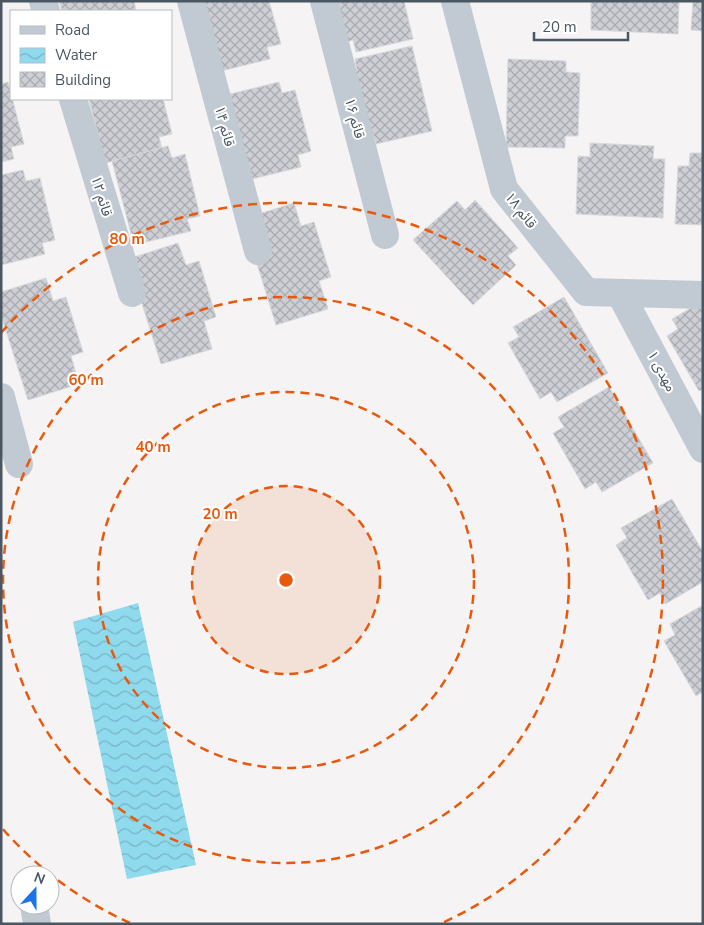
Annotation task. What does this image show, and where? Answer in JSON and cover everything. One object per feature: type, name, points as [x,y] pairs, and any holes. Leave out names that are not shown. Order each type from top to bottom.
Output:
[{"type":"street","name":"قائم ۱۴","points":[[191,1],[258,251]]},
{"type":"street","name":"قائم ۱۶","points":[[324,1],[385,235]]},
{"type":"street","name":"قائم ۱۸","points":[[455,1],[504,189],[586,292],[703,294]]},
{"type":"street","name":"قائم ۱۲","points":[[73,100],[132,293]]},
{"type":"street","name":"مهدی ۱","points":[[620,293],[703,449]]},
{"type":"street","points":[[1,397],[19,464]]},
{"type":"water","points":[[138,603],[196,865],[127,879],[73,622]]},
{"type":"building","points":[[59,1],[134,1],[136,10],[62,10]]},
{"type":"building","points":[[195,1],[269,1],[281,44],[267,47],[270,59],[213,73]]},
{"type":"building","points":[[330,1],[404,1],[413,39],[356,52],[353,40],[340,44]]},
{"type":"building","points":[[591,1],[679,1],[678,34],[591,30]]},
{"type":"building","points":[[693,1],[703,1],[703,31],[691,30]]},
{"type":"building","points":[[412,46],[432,131],[376,144],[373,133],[360,136],[344,74],[357,71],[355,59]]},
{"type":"building","points":[[508,59],[566,61],[566,72],[580,73],[578,136],[565,136],[565,148],[506,147]]},
{"type":"building","points":[[8,82],[10,100],[13,100],[24,144],[11,147],[14,159],[1,162],[1,84]]},
{"type":"building","points":[[279,82],[282,93],[295,90],[311,151],[298,155],[301,167],[244,181],[222,96]]},
{"type":"building","points":[[89,100],[163,100],[172,134],[159,137],[162,149],[105,163]]},
{"type":"building","points":[[590,143],[654,146],[653,159],[665,159],[663,218],[576,214],[578,156],[590,157]]},
{"type":"building","points":[[168,146],[172,158],[185,154],[200,216],[187,219],[191,231],[134,245],[112,161]]},
{"type":"building","points":[[690,153],[703,153],[703,225],[675,224],[678,166],[689,166]]},
{"type":"building","points":[[23,170],[26,181],[40,178],[55,240],[42,243],[45,254],[1,265],[1,175]]},
{"type":"building","points":[[475,200],[518,248],[508,256],[516,265],[473,305],[413,240],[457,201],[465,210]]},
{"type":"building","points":[[294,203],[301,226],[314,222],[331,277],[319,281],[328,309],[276,325],[243,219]]},
{"type":"building","points":[[178,243],[186,265],[199,261],[216,317],[204,321],[212,349],[161,364],[128,259]]},
{"type":"building","points":[[46,278],[53,301],[66,297],[83,352],[71,356],[79,384],[28,400],[1,315],[1,292]]},
{"type":"building","points":[[564,297],[608,373],[557,402],[551,392],[540,399],[508,343],[519,337],[513,327]]},
{"type":"building","points":[[703,301],[703,389],[699,391],[667,336],[678,329],[672,319]]},
{"type":"building","points":[[609,387],[653,463],[602,492],[596,482],[585,489],[553,433],[564,427],[558,417]]},
{"type":"building","points":[[672,499],[703,552],[703,582],[665,604],[660,593],[648,600],[616,545],[627,538],[621,528]]},
{"type":"building","points":[[703,605],[703,692],[696,696],[664,641],[675,635],[670,624]]}]
